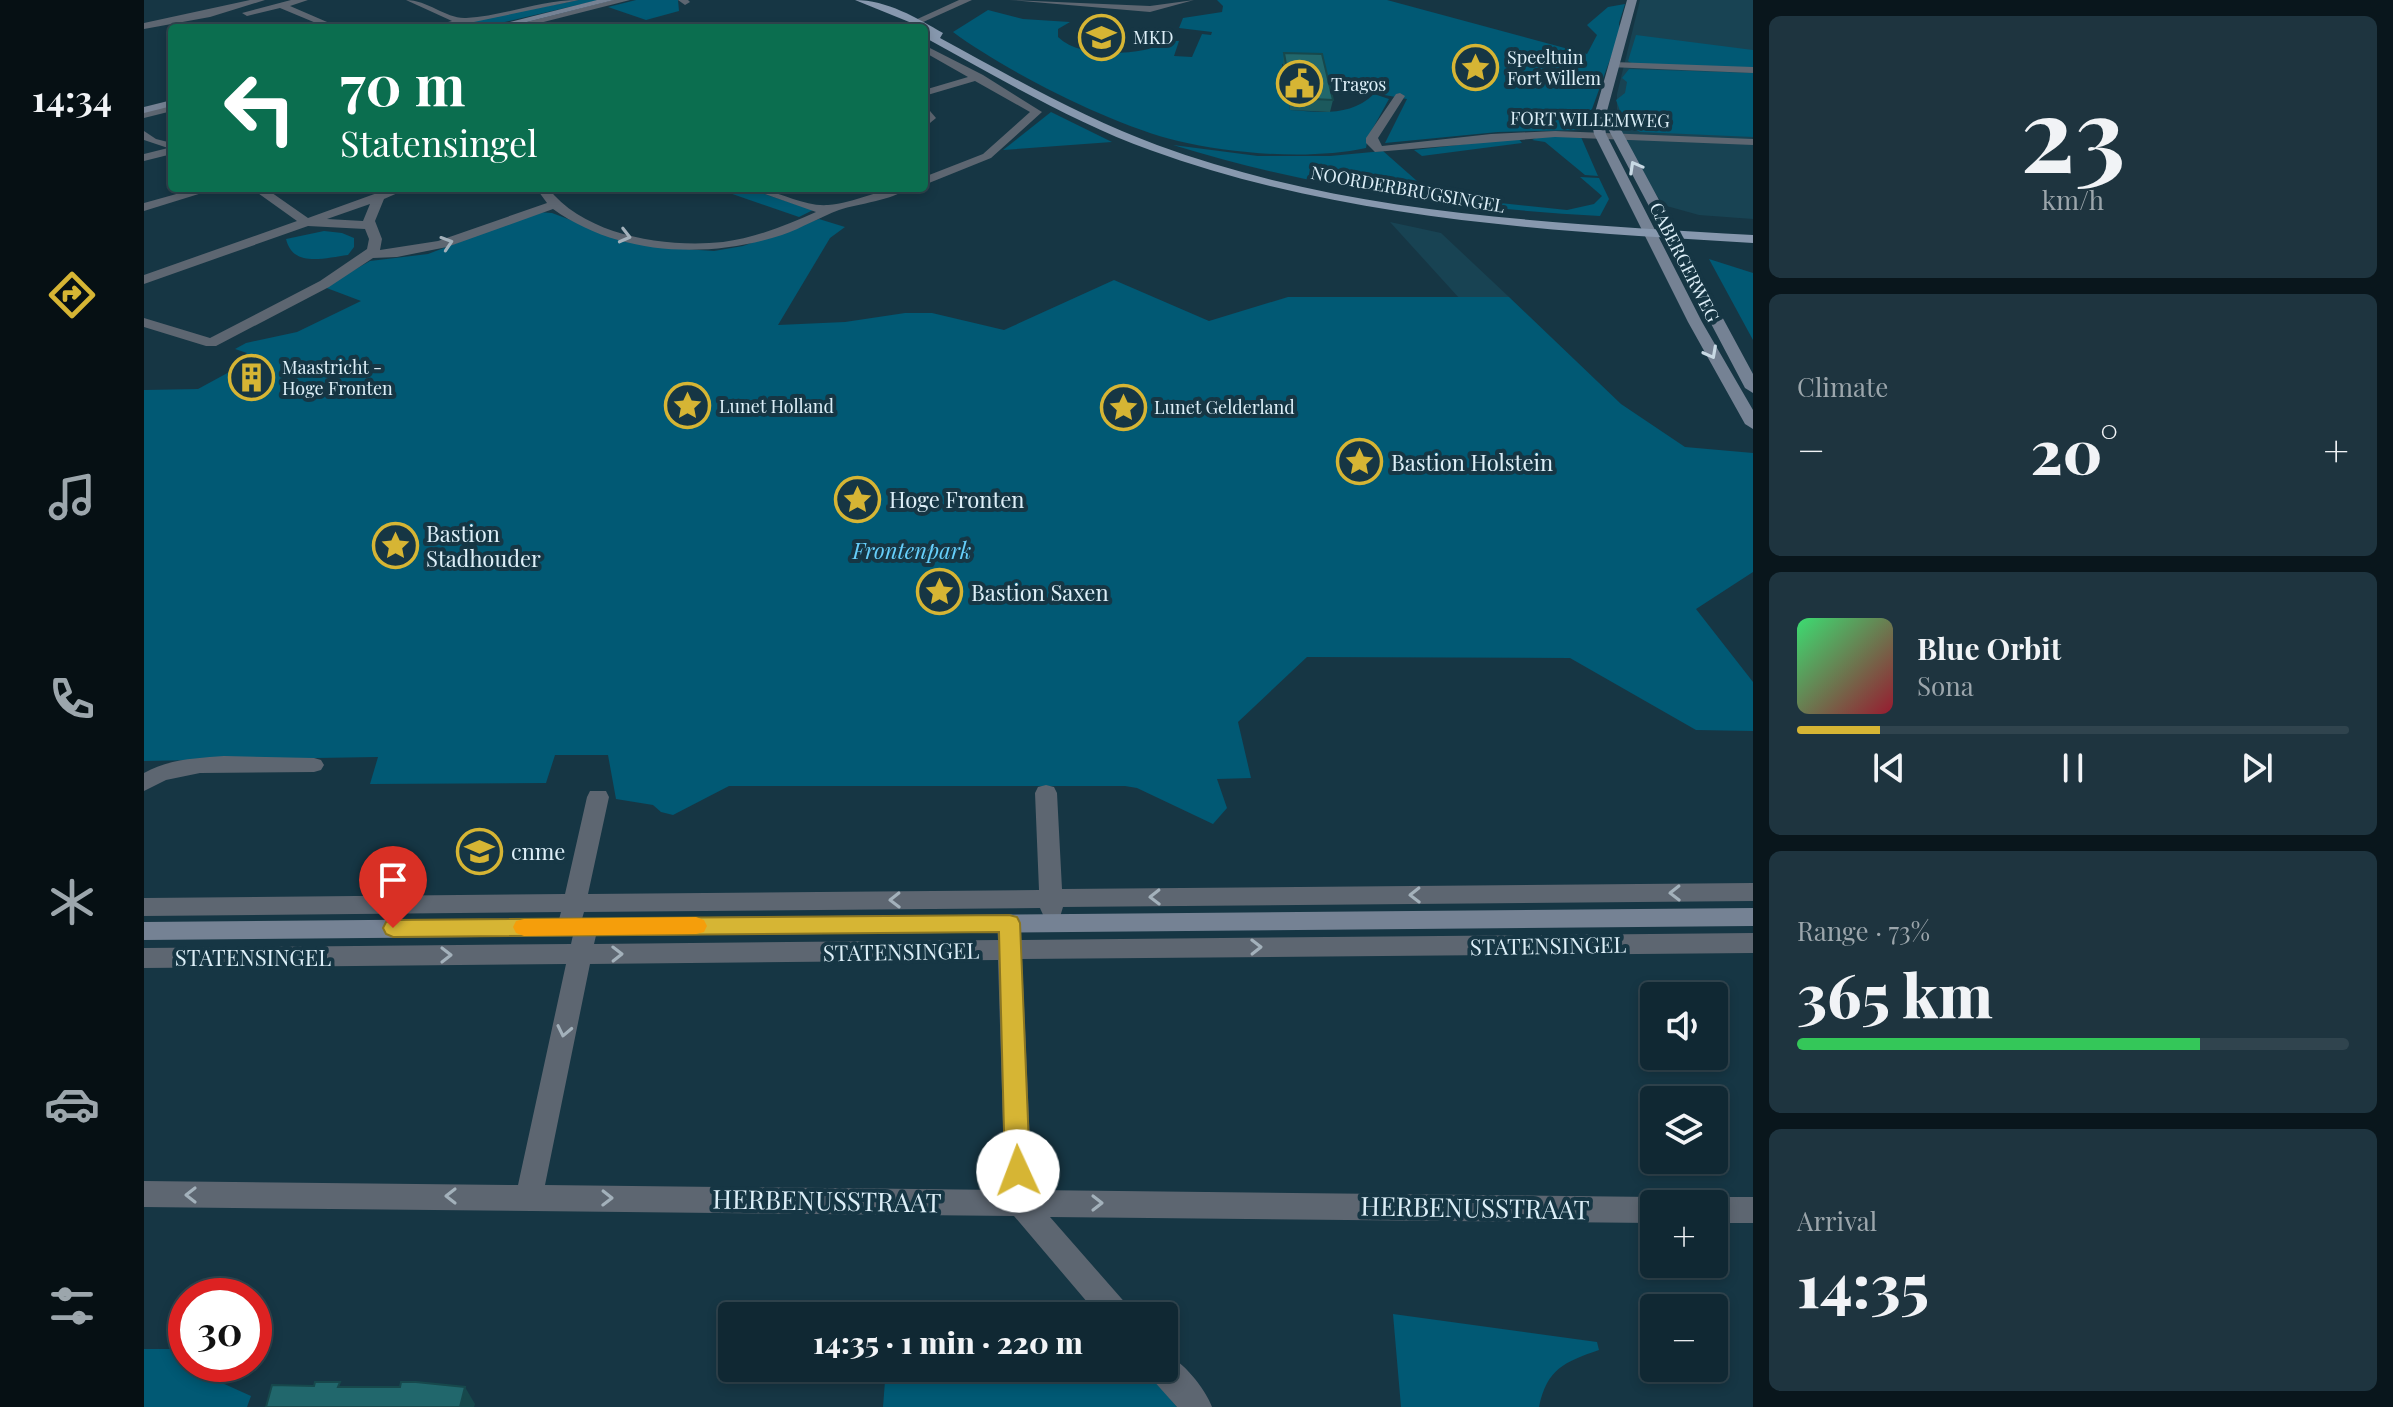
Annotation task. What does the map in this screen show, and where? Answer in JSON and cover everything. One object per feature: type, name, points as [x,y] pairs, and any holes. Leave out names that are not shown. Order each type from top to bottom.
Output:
[{"type":"main road","points":[[849,0],[914,24]]},
{"type":"main road","points":[[860,0],[915,24]]},
{"type":"main road","name":"NOORDERBRUGSINGEL","points":[[928,32],[955,49]]},
{"type":"main road","name":"NOORDERBRUGSINGEL","points":[[928,35],[1071,110],[1183,150],[1345,190],[1485,211],[1647,228],[1753,229]]},
{"type":"main road","name":"NOORDERBRUGSINGEL","points":[[1669,229],[1753,239]]},
{"type":"street","points":[[188,24],[260,0]]},
{"type":"street","points":[[188,24],[303,0]]},
{"type":"street","points":[[411,0],[460,21]]},
{"type":"street","points":[[447,24],[574,0]]},
{"type":"street","points":[[508,24],[609,0]]},
{"type":"street","points":[[525,24],[625,0]]},
{"type":"street","points":[[919,24],[967,0]]},
{"type":"street","points":[[1014,0],[1150,9],[1189,0]]},
{"type":"street","points":[[1600,134],[1598,123],[1632,0]]},
{"type":"street","points":[[283,6],[326,24]]},
{"type":"street","points":[[144,26],[168,25]]},
{"type":"street","points":[[928,50],[1035,109],[1037,114],[987,156],[928,179]]},
{"type":"street","points":[[1613,65],[1753,70]]},
{"type":"street","points":[[928,92],[979,77]]},
{"type":"street","name":"FORT WILLEMWEG","points":[[1400,96],[1372,138],[1372,143],[1379,150],[1491,137],[1600,134],[1753,142]]},
{"type":"street","points":[[144,110],[168,104]]},
{"type":"street","name":"CABERGERWEG","points":[[1602,112],[1618,135],[1753,388]]},
{"type":"street","points":[[144,134],[168,147]]},
{"type":"street","name":"CABERGERWEG","points":[[1600,134],[1729,387],[1753,424]]},
{"type":"street","points":[[144,148],[168,147]]},
{"type":"street","points":[[144,158],[168,147]]},
{"type":"street","points":[[144,195],[168,189]]},
{"type":"street","points":[[144,207],[198,192]]},
{"type":"street","points":[[263,192],[306,222],[370,225]]},
{"type":"street","points":[[144,280],[391,192]]},
{"type":"street","points":[[545,192],[554,205],[579,220],[619,235],[666,244],[709,247],[747,241],[830,209],[888,192]]},
{"type":"street","points":[[766,192],[814,208],[830,209]]},
{"type":"street","points":[[144,322],[211,343],[354,267],[371,254],[376,239],[370,216],[379,196]]},
{"type":"street","points":[[371,254],[420,252],[521,214],[554,205]]},
{"type":"street","points":[[144,783],[157,774],[184,766],[314,765]]},
{"type":"street","points":[[1046,793],[1053,923]]},
{"type":"street","points":[[529,1198],[580,955],[574,903],[598,797]]},
{"type":"street","points":[[144,907],[1753,892]]},
{"type":"street","name":"STATENSINGEL","points":[[144,958],[580,955],[1010,936],[1053,923],[1753,917]]},
{"type":"street","name":"STATENSINGEL","points":[[144,931],[578,927],[1010,936],[1753,943]]},
{"type":"street","points":[[1010,936],[1019,1202],[1106,1302]]},
{"type":"street","name":"HERBENUSSTRAAT","points":[[144,1194],[1640,1210]]},
{"type":"street","points":[[1728,1210],[1753,1210]]},
{"type":"street","points":[[1175,1382],[1197,1407]]},
{"type":"shaded area","points":[[1640,0],[1753,0],[1753,219],[1699,215],[1663,205],[1626,147],[1617,123],[1617,94]]},
{"type":"shaded area","points":[[1390,222],[1441,233],[1509,297],[1460,299]]},
{"type":"green space","points":[[579,0],[599,0],[496,24],[456,24]]},
{"type":"green space","points":[[636,0],[678,0],[679,11],[646,20],[608,7]]},
{"type":"green space","points":[[1217,0],[1387,0],[1587,54],[1597,35],[1587,25],[1608,7],[1625,4],[1619,23],[1620,32],[1592,109],[1580,124],[1581,130],[1498,132],[1385,143],[1407,99],[1328,85],[1323,65],[1282,64],[1290,110],[1345,110],[1374,94],[1389,99],[1368,137],[1366,148],[1321,154],[1272,154],[1222,149],[1152,133],[1061,96],[975,48],[953,32],[988,10],[1023,19],[1070,22],[1058,29],[1058,37],[1087,51],[1134,52],[1179,41],[1174,56],[1192,57],[1202,34],[1211,35],[1212,32],[1179,28],[1183,18],[1222,12],[1223,6]]},
{"type":"green space","points":[[1636,35],[1753,50],[1753,68],[1633,64],[1628,61]]},
{"type":"green space","points":[[1629,69],[1753,73],[1753,137],[1640,132],[1624,122],[1616,100],[1625,93],[1627,82],[1622,78]]},
{"type":"green space","points":[[1051,112],[1112,142],[1003,150]]},
{"type":"green space","points":[[1538,137],[1581,137],[1598,176],[1585,175],[1545,142],[1532,140]]},
{"type":"green space","points":[[1518,138],[1522,143],[1422,156],[1414,150]]},
{"type":"green space","points":[[1173,145],[1258,156],[1330,156],[1383,151],[1434,196],[1567,210],[1594,204],[1602,196],[1580,177],[1599,178],[1609,199],[1600,216],[1492,208],[1331,184]]},
{"type":"green space","points":[[727,192],[758,192],[813,210],[799,217]]},
{"type":"green space","name":"Frontenpark","points":[[538,212],[552,213],[592,228],[684,249],[714,251],[743,246],[819,219],[845,227],[830,238],[778,325],[932,313],[1004,330],[1114,280],[1209,321],[1288,297],[1509,297],[1621,404],[1685,447],[1753,453],[1753,572],[1696,609],[1753,682],[1753,731],[1696,730],[1570,658],[1307,657],[1238,722],[1251,778],[1217,779],[1227,808],[1213,824],[1137,788],[1125,786],[729,786],[673,815],[661,812],[653,805],[616,799],[608,755],[555,755],[546,783],[370,784],[378,757],[144,761],[144,390],[198,389],[244,364],[263,374],[269,372],[244,356],[247,353],[235,349],[246,343],[297,332],[361,301],[324,287],[370,261],[428,254]]},
{"type":"green space","points":[[324,231],[354,238],[354,247],[348,255],[302,258],[295,254],[286,239]]},
{"type":"green space","points":[[1709,259],[1753,273],[1753,340]]},
{"type":"green space","points":[[1393,1314],[1597,1342],[1599,1350],[1567,1363],[1552,1375],[1539,1407],[1401,1407]]},
{"type":"green space","points":[[144,1349],[168,1349],[168,1382],[220,1382],[251,1396],[247,1407],[144,1407]]},
{"type":"green space","points":[[885,1382],[1156,1382],[1177,1407],[883,1407]]},
{"type":"building","points":[[1284,53],[1322,54],[1333,100],[1292,98]]},
{"type":"building","points":[[315,1382],[340,1382],[338,1387],[400,1387],[401,1382],[416,1382],[465,1387],[460,1407],[266,1407],[272,1385],[314,1386]]},
{"type":"slow traffic","points":[[524,927],[696,926]]},
{"type":"place","name":"MKD","points":[[1102,37]]},
{"type":"place","name":"Speeltuin Fort Willem","points":[[1476,67]]},
{"type":"place","name":"Tragos","points":[[1300,84]]},
{"type":"place","name":"Maastricht - Hoge Fronten","points":[[251,377]]},
{"type":"place","name":"Lunet Holland","points":[[688,406]]},
{"type":"place","name":"Lunet Gelderland","points":[[1123,407]]},
{"type":"place","name":"Bastion Holstein","points":[[1360,462]]},
{"type":"place","name":"Hoge Fronten","points":[[858,499]]},
{"type":"place","name":"Bastion Stadhouder","points":[[395,546]]},
{"type":"place","name":"Bastion Saxen","points":[[940,592]]},
{"type":"place","name":"cnme","points":[[480,851]]},
{"type":"route","points":[[393,928],[1009,923],[1018,1171]]}]
